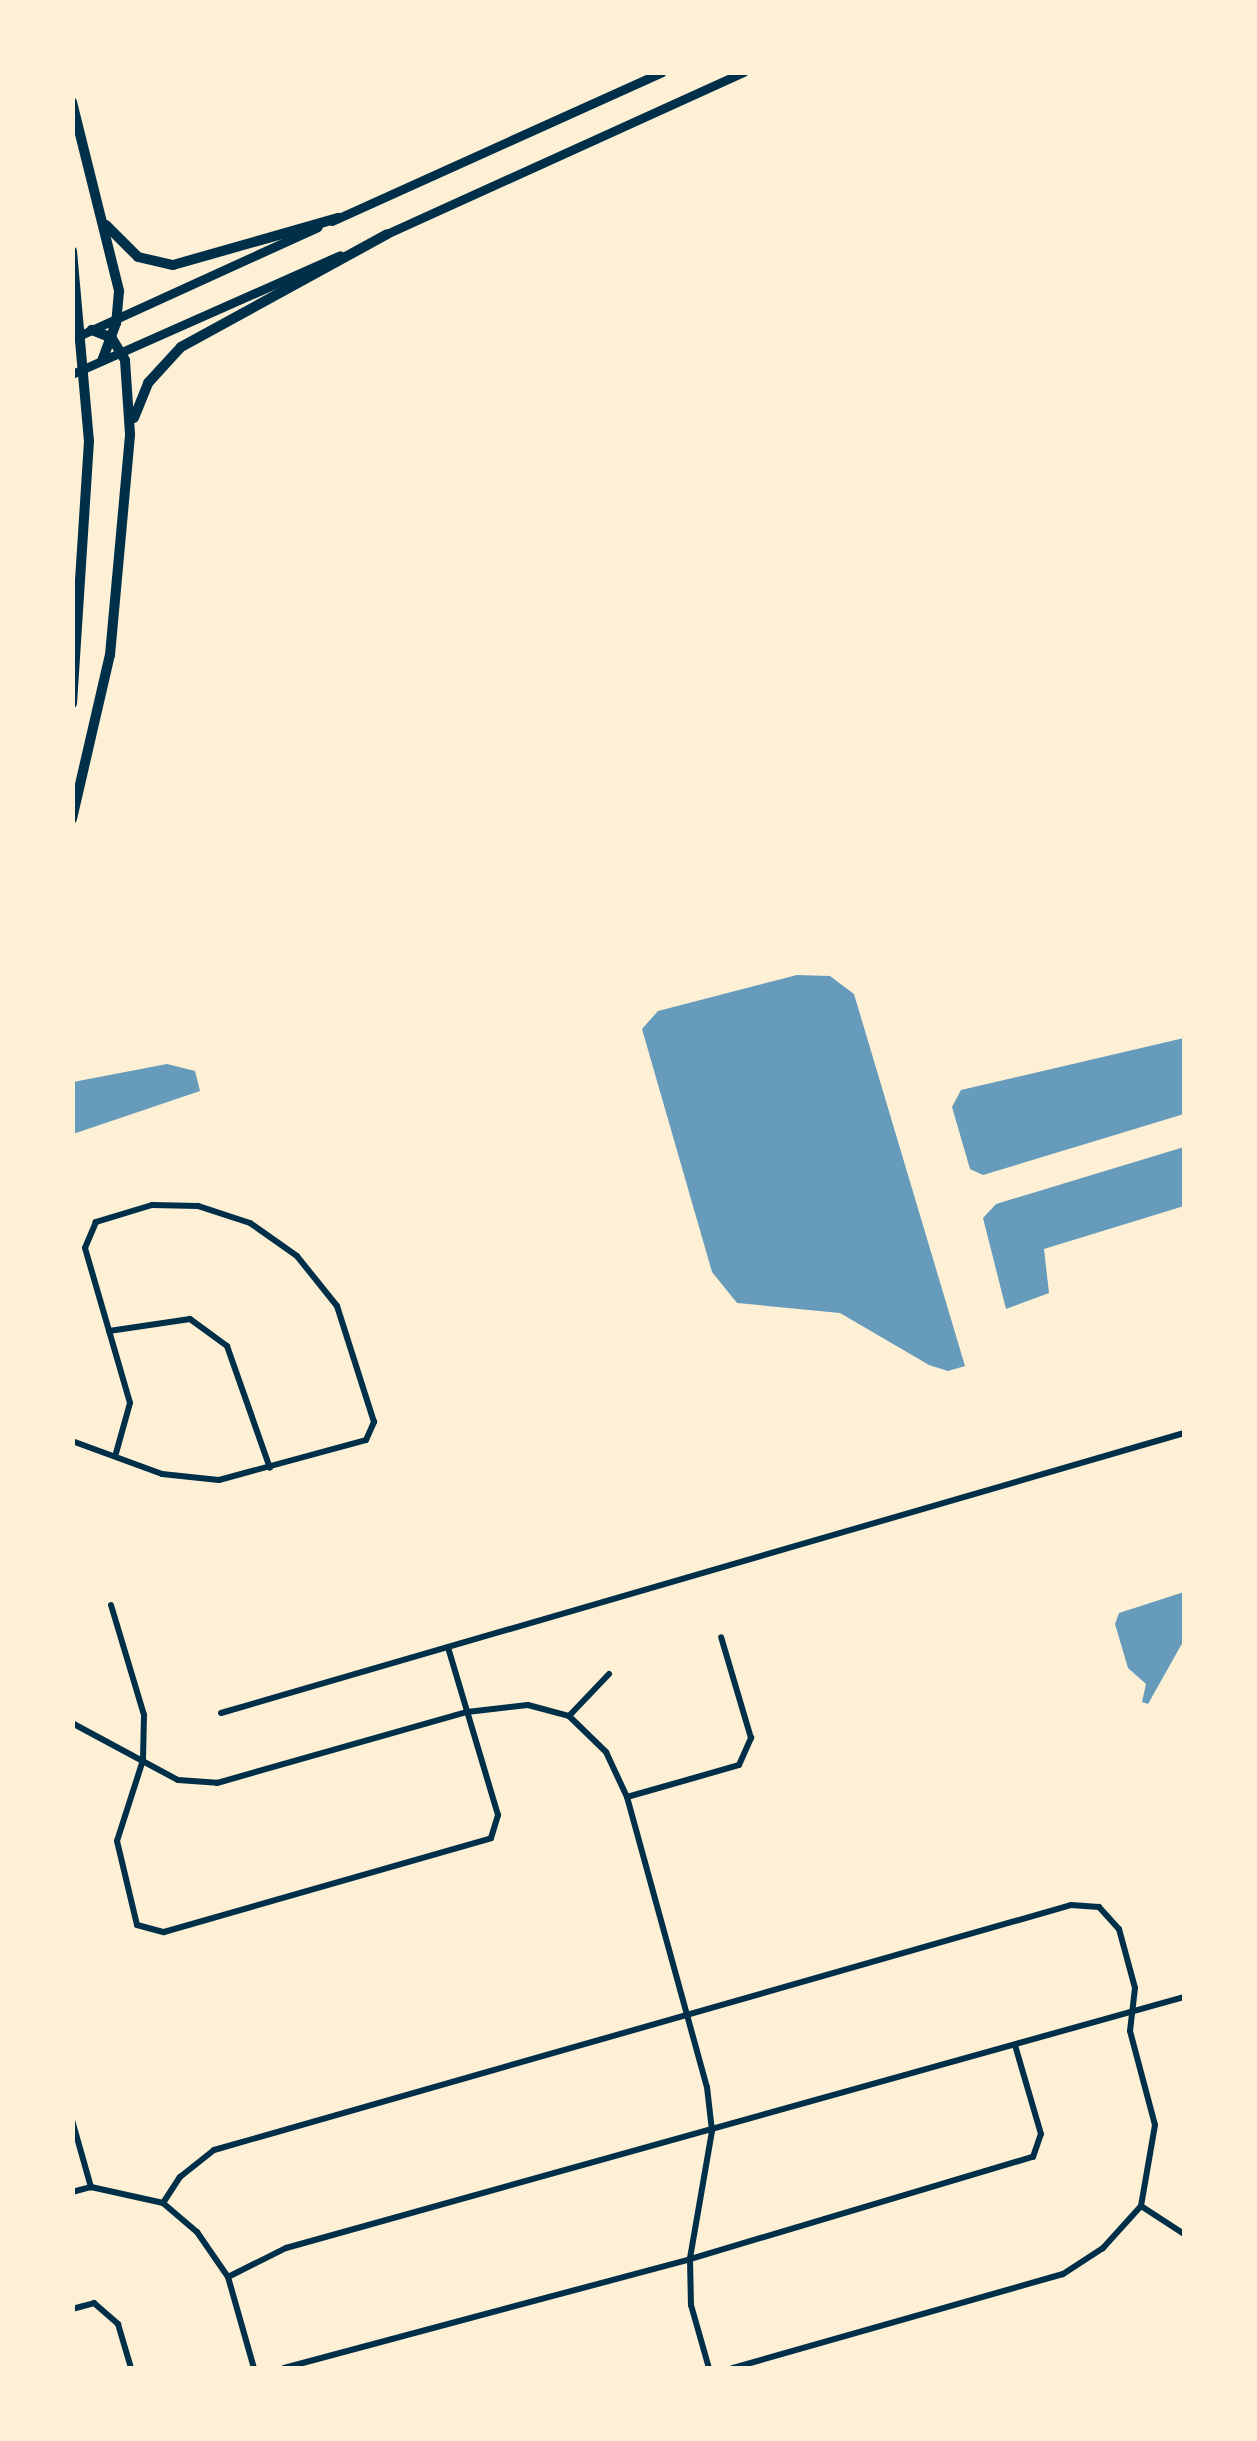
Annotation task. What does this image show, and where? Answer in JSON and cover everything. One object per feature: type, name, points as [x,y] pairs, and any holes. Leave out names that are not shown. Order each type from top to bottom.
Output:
[{"type":"highway","points":[[72,102],[119,292],[118,318],[102,361]]},
{"type":"highway","points":[[103,220],[133,254],[173,265],[338,218]]},
{"type":"highway","points":[[130,434],[144,391],[173,354],[387,234]]},
{"type":"highway","points":[[72,251],[80,296],[88,406],[86,566],[72,703]]},
{"type":"highway","points":[[72,819],[111,644],[130,434],[122,352],[112,338],[92,330]]},
{"type":"main road","points":[[72,339],[640,77],[662,72]]},
{"type":"main road","points":[[716,85],[726,72]]},
{"type":"main road","points":[[72,374],[744,72]]},
{"type":"street","points":[[72,1441],[162,1474],[219,1480],[366,1440],[374,1422],[338,1306],[297,1256],[250,1222],[198,1206],[152,1205],[96,1222],[85,1248],[130,1404],[116,1454]]},
{"type":"street","points":[[109,1331],[190,1320],[227,1346],[270,1468]]},
{"type":"street","points":[[221,1713],[1184,1433]]},
{"type":"street","points":[[112,1605],[144,1714],[142,1760],[116,1841],[138,1925],[164,1932],[491,1838],[498,1815],[448,1647]]},
{"type":"street","points":[[627,1797],[739,1764],[751,1738],[721,1636]]},
{"type":"street","points":[[570,1716],[610,1674]]},
{"type":"street","points":[[72,1723],[178,1780],[217,1783],[467,1712],[528,1705],[570,1716],[606,1752],[627,1797],[686,2012],[712,2131],[690,2259],[691,2305],[709,2368]]},
{"type":"street","points":[[163,2203],[180,2178],[214,2150],[1071,1905],[1099,1907],[1119,1929],[1135,1988],[1130,2031],[1155,2125],[1140,2206],[1103,2248],[1063,2274],[732,2368]]},
{"type":"street","points":[[228,2276],[286,2248],[650,2143],[712,2131],[1184,1997]]},
{"type":"street","points":[[284,2368],[690,2259],[1033,2157],[1040,2134],[1015,2045]]},
{"type":"street","points":[[72,2120],[91,2187]]},
{"type":"street","points":[[72,2192],[91,2187],[163,2203],[197,2232],[228,2276],[254,2368]]},
{"type":"street","points":[[1140,2206],[1184,2234]]},
{"type":"street","points":[[72,2309],[94,2303],[118,2324],[131,2368]]},
{"type":"water","points":[[797,975],[830,976],[854,994],[965,1366],[948,1371],[929,1365],[840,1313],[737,1303],[712,1272],[642,1029],[658,1011]]},
{"type":"water","points":[[1184,1038],[1184,1114],[983,1175],[970,1169],[952,1107],[961,1090]]},
{"type":"water","points":[[167,1064],[195,1071],[200,1091],[73,1134],[73,1082]]},
{"type":"water","points":[[1184,1147],[1184,1206],[1044,1249],[1049,1293],[1006,1309],[983,1218],[996,1204]]},
{"type":"water","points":[[1184,1592],[1184,1640],[1148,1704],[1142,1702],[1146,1684],[1128,1668],[1115,1624],[1119,1613]]}]
